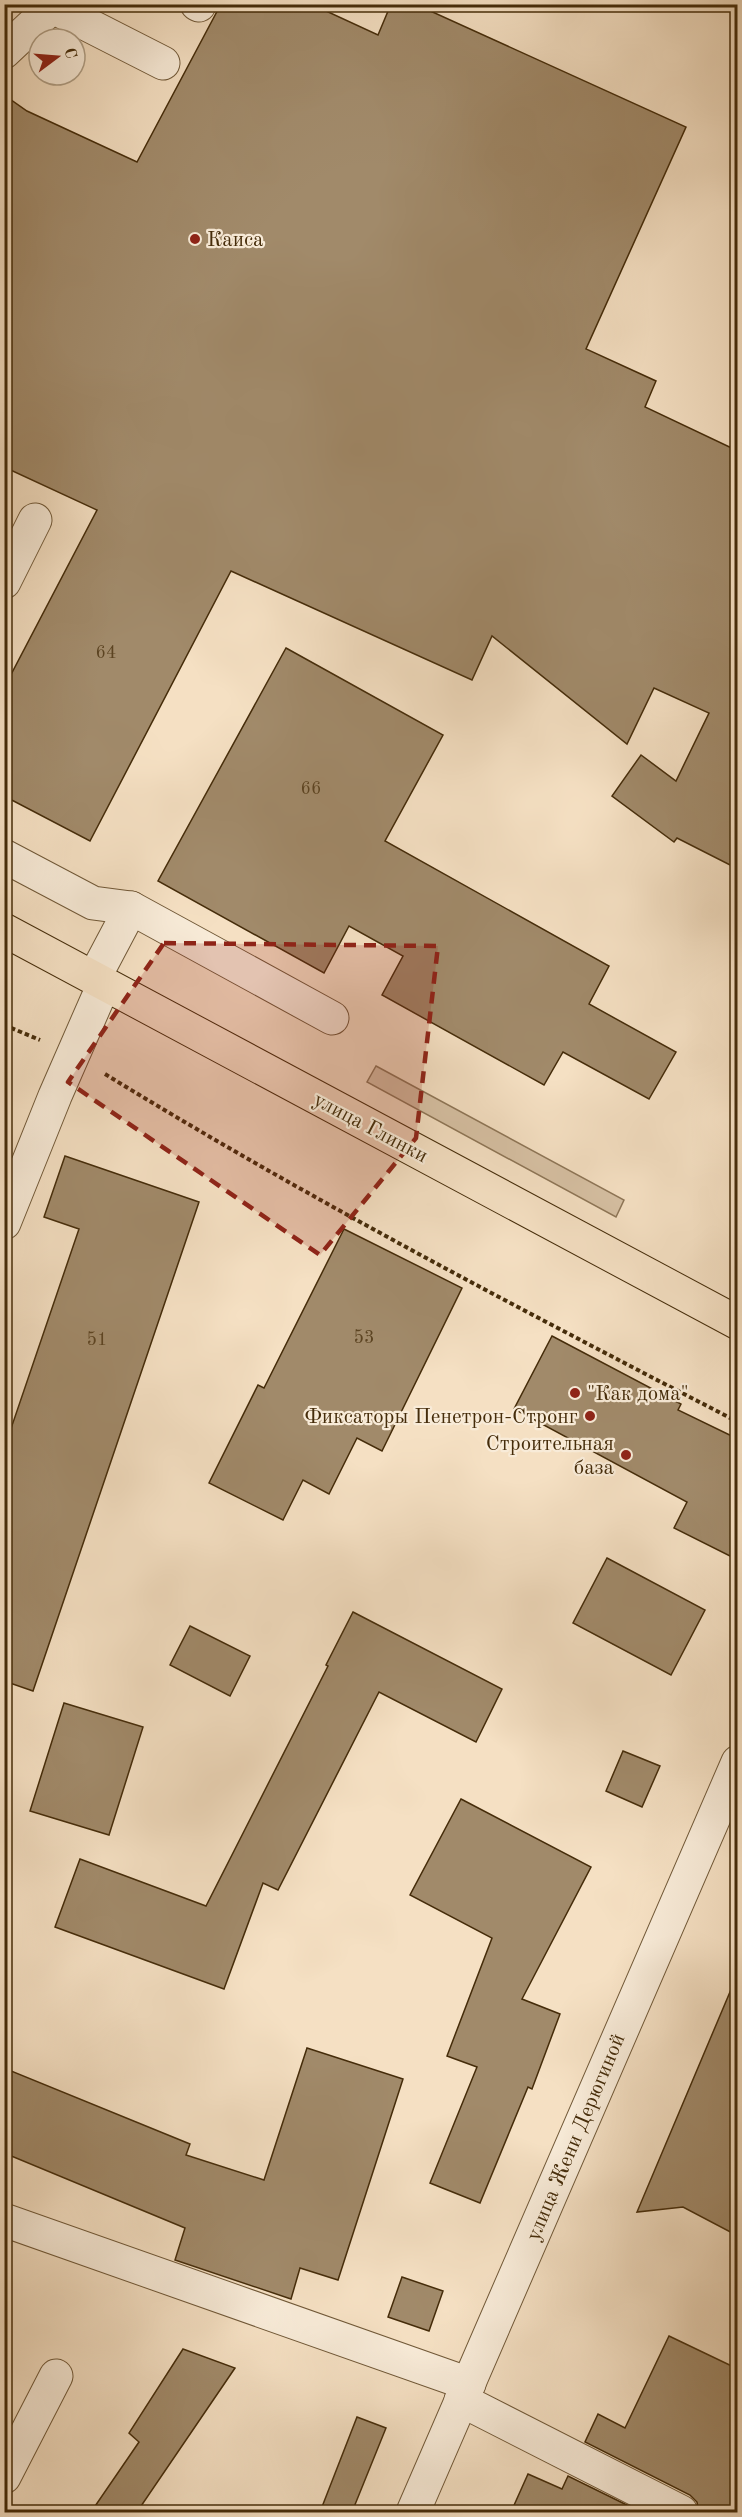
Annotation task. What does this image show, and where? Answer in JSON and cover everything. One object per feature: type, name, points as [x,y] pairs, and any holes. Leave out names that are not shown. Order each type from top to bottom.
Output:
[{"type":"main road","name":"улица Глинки","points":[[4,930],[738,1323]]},
{"type":"street","points":[[4,52],[54,6],[163,63]]},
{"type":"street","points":[[4,582],[35,520]]},
{"type":"street","points":[[4,856],[93,903],[131,908],[332,1018]]},
{"type":"street","points":[[4,1222],[73,1055],[99,981],[131,908]]},
{"type":"street","name":"улица Жени Дерюгиной","points":[[413,2512],[738,1762]]},
{"type":"street","points":[[4,2220],[465,2392],[681,2512]]},
{"type":"street","points":[[4,2477],[56,2376]]},
{"type":"path","points":[[4,1025],[73,1055],[194,1129],[368,1228],[738,1422]]},
{"type":"highlighted area","points":[[164,943],[438,946],[416,1138],[320,1255],[68,1082]]},
{"type":"shaded area","points":[[376,1066],[624,1200],[616,1217],[367,1082]]},
{"type":"building","points":[[221,4],[311,4],[378,35],[391,4],[415,4],[686,127],[586,349],[656,381],[645,407],[738,451],[738,869],[677,838],[674,842],[612,796],[641,755],[676,781],[709,713],[654,688],[627,744],[492,636],[472,680],[231,571],[90,841],[4,796],[4,688],[97,510],[4,467],[4,95],[27,111],[137,162]]},
{"type":"building","points":[[286,648],[443,735],[385,841],[609,966],[589,1004],[676,1052],[649,1099],[563,1052],[544,1085],[382,995],[403,956],[349,926],[324,973],[158,881]]},
{"type":"building","points":[[65,1156],[199,1202],[33,1691],[4,1681],[4,1449],[79,1229],[44,1217]]},
{"type":"building","points":[[344,1229],[462,1288],[382,1451],[357,1438],[329,1494],[303,1480],[283,1520],[209,1483],[258,1385],[264,1388]]},
{"type":"building","points":[[552,1336],[681,1404],[678,1410],[738,1439],[738,1560],[674,1528],[687,1502],[514,1409]]},
{"type":"building","points":[[607,1558],[705,1610],[671,1675],[573,1623]]},
{"type":"building","points":[[353,1612],[502,1689],[476,1742],[379,1692],[278,1890],[263,1883],[224,1989],[55,1927],[80,1859],[206,1906]]},
{"type":"building","points":[[190,1626],[250,1656],[230,1696],[170,1665]]},
{"type":"building","points":[[64,1703],[143,1727],[109,1835],[30,1811]]},
{"type":"building","points":[[623,1751],[660,1766],[642,1807],[606,1791]]},
{"type":"building","points":[[461,1799],[591,1867],[522,1999],[560,2014],[532,2089],[528,2087],[480,2203],[430,2183],[477,2067],[447,2056],[492,1938],[410,1895]]},
{"type":"building","points":[[738,1973],[738,2236],[683,2207],[637,2212]]},
{"type":"building","points":[[307,2048],[403,2079],[338,2280],[300,2268],[291,2299],[175,2260],[185,2228],[4,2153],[4,2068],[190,2144],[186,2155],[264,2180]]},
{"type":"building","points":[[402,2277],[443,2291],[429,2331],[388,2317]]},
{"type":"building","points":[[669,2336],[738,2369],[738,2512],[699,2512],[697,2502],[690,2495],[585,2442],[598,2414],[625,2428]]},
{"type":"building","points":[[183,2349],[235,2368],[137,2512],[91,2512],[139,2442],[129,2433]]},
{"type":"building","points":[[357,2417],[386,2428],[352,2512],[320,2512]]},
{"type":"building","points":[[528,2474],[562,2489],[568,2476],[641,2512],[511,2512]]},
{"type":"place","name":"Каиса","points":[[195,239]]},
{"type":"place","name":"\"Как дома\"","points":[[575,1393]]},
{"type":"place","name":"Фиксаторы Пенетрон-Стронг","points":[[590,1416]]},
{"type":"place","name":"Строительная база","points":[[626,1455]]}]
